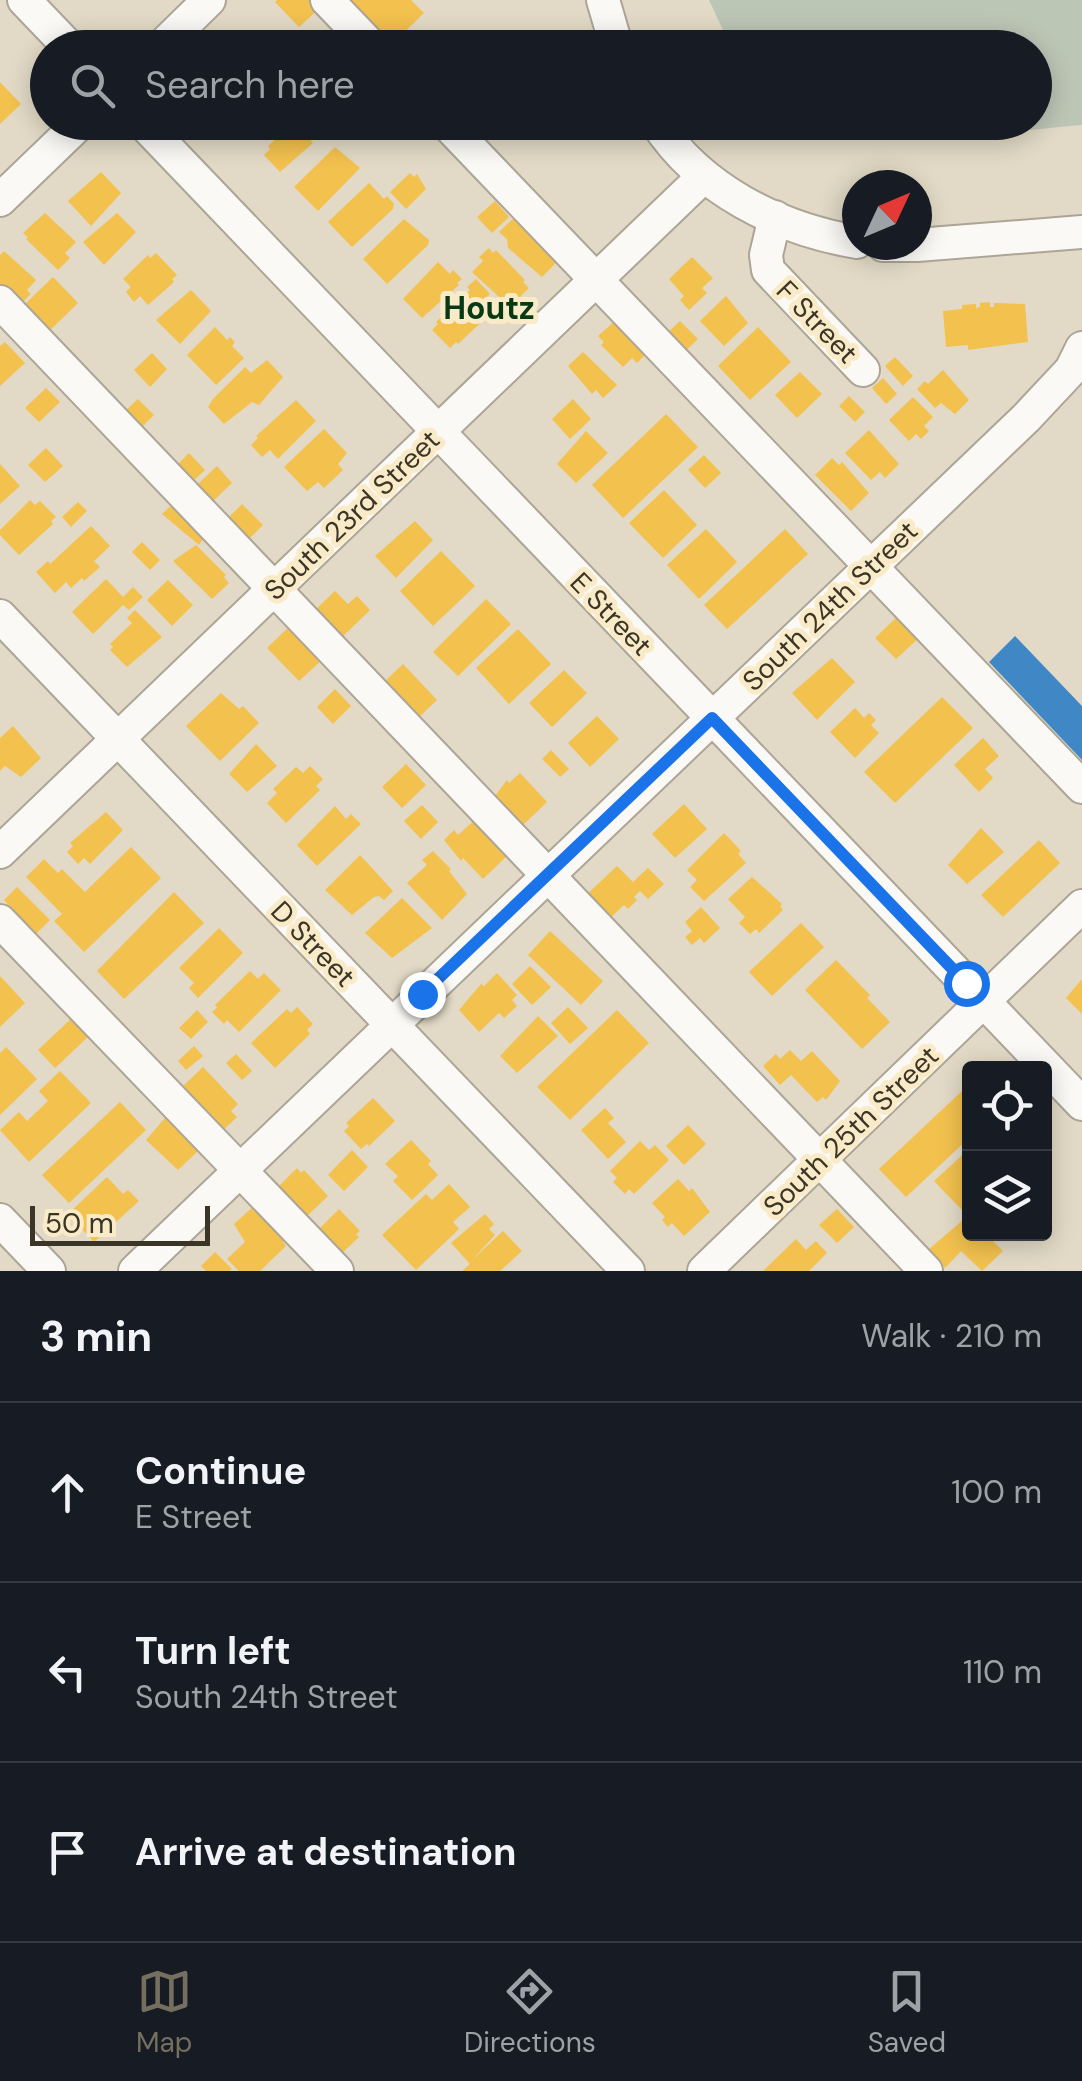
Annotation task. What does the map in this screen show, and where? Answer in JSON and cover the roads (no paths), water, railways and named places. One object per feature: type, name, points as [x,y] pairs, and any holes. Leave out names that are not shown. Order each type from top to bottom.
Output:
[{"type":"street","points":[[24,0],[53,30]]},
{"type":"street","points":[[179,30],[210,0]]},
{"type":"street","points":[[327,0],[356,30]]},
{"type":"street","points":[[603,0],[612,30]]},
{"type":"street","points":[[0,200],[62,140]]},
{"type":"street","name":"E Street","points":[[159,140],[1082,1104]]},
{"type":"street","points":[[462,140],[1082,787]]},
{"type":"street","points":[[671,140],[703,178],[775,217],[842,237]]},
{"type":"street","name":"South 23rd Street","points":[[0,852],[703,178]]},
{"type":"street","name":"F Street","points":[[775,217],[766,255],[768,270],[863,370]]},
{"type":"street","points":[[932,244],[1082,232]]},
{"type":"street","points":[[0,302],[926,1271]]},
{"type":"street","name":"South 24th Street","points":[[135,1271],[1054,390],[1071,370],[1082,348]]},
{"type":"street","name":"D Street","points":[[0,616],[628,1271]]},
{"type":"street","name":"South 25th Street","points":[[704,1271],[1082,906]]},
{"type":"street","points":[[0,920],[338,1271]]},
{"type":"street","points":[[0,1220],[49,1271]]},
{"type":"district","name":"Houtz","points":[[489,308]]}]
